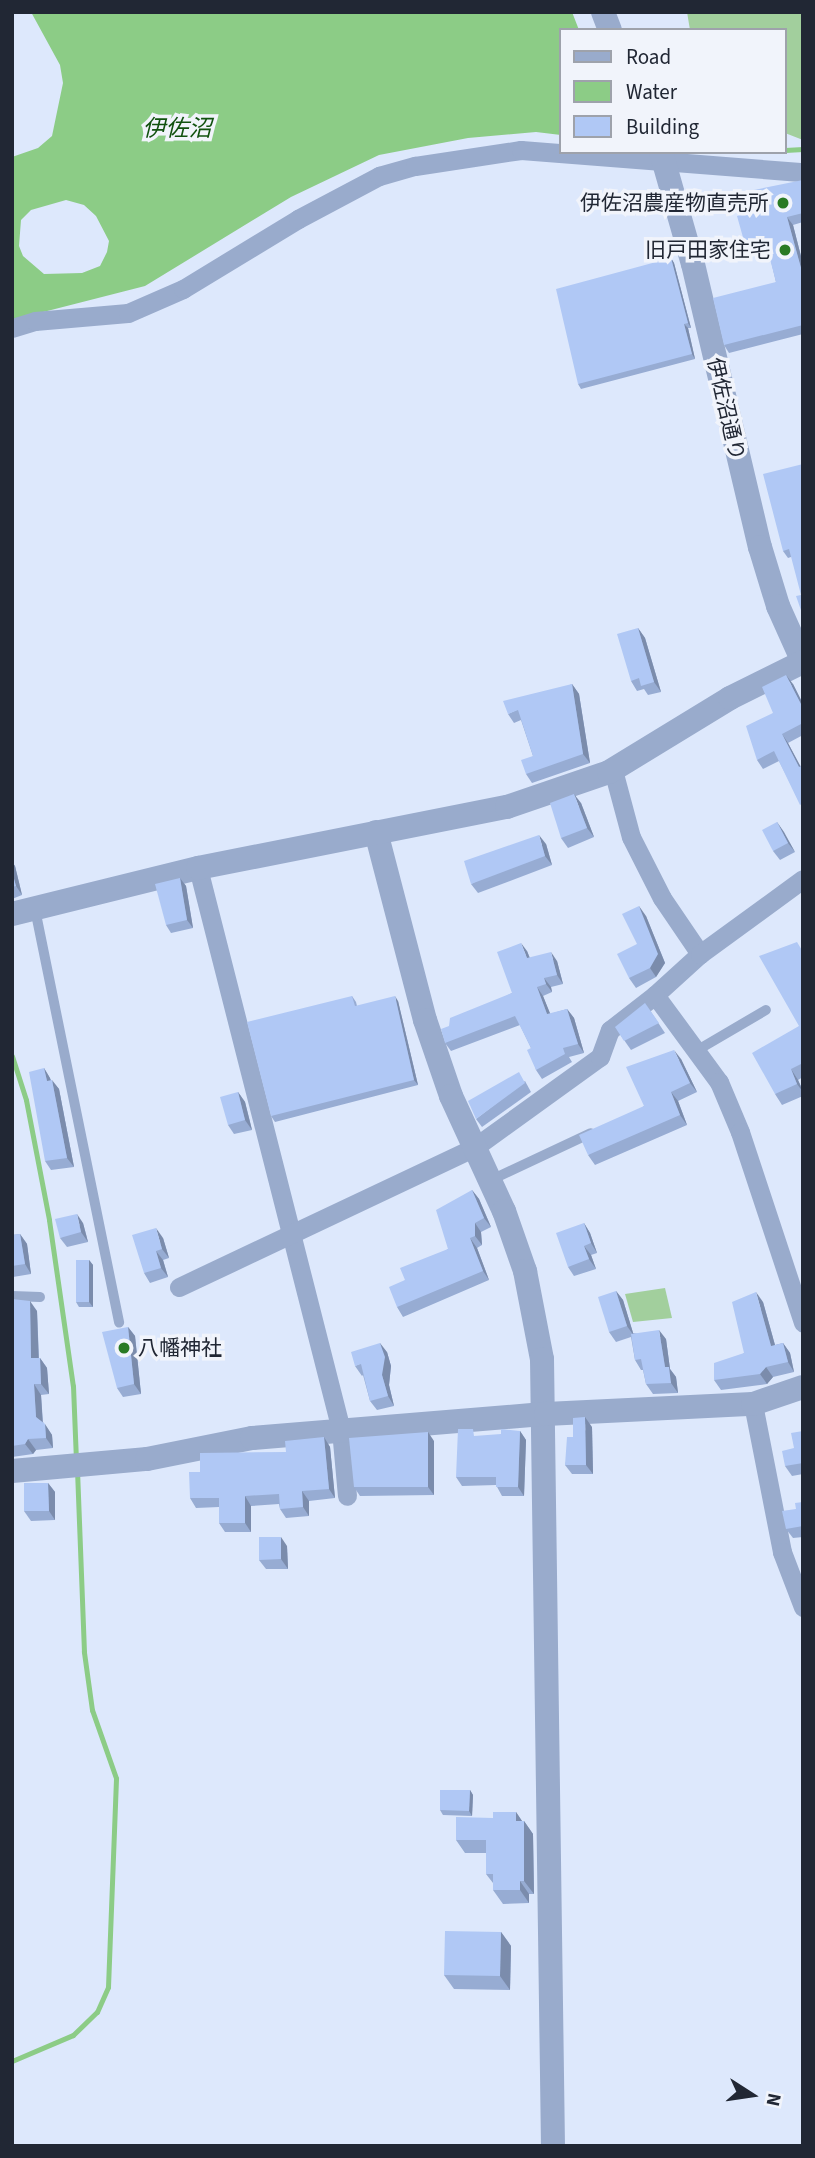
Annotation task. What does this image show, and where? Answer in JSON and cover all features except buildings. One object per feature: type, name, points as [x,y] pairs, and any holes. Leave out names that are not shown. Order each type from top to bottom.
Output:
[{"type":"street","points":[[12,328],[35,321],[128,313],[183,289],[379,176],[415,166],[521,150],[560,152]]},
{"type":"street","points":[[602,154],[663,157],[803,172]]},
{"type":"street","name":"伊佐沼通り","points":[[663,157],[760,547],[778,606],[803,662]]},
{"type":"street","points":[[24,911],[198,868],[507,807],[613,770],[730,698],[803,662]]},
{"type":"street","points":[[613,770],[631,837],[662,898],[700,954]]},
{"type":"street","points":[[376,832],[425,1020],[451,1096],[490,1181],[525,1271],[536,1314],[546,1414],[553,2146]]},
{"type":"street","points":[[198,868],[289,1235],[341,1430],[347,1496]]},
{"type":"street","points":[[179,1287],[475,1147],[600,1057],[610,1030],[655,995],[700,954],[803,879]]},
{"type":"street","points":[[655,995],[719,1082],[740,1132],[803,1323]]},
{"type":"street","points":[[12,1471],[147,1459],[252,1438],[546,1414],[753,1404],[803,1387]]},
{"type":"street","points":[[753,1404],[782,1552],[803,1607]]},
{"type":"lane","points":[[24,911],[119,1323]]},
{"type":"lane","points":[[696,1052],[766,1010]]},
{"type":"lane","points":[[490,1181],[601,1128]]},
{"type":"lane","points":[[12,1296],[40,1297]]},
{"type":"shaded area","points":[[687,12],[803,12],[803,140],[787,134],[787,28],[690,28]]},
{"type":"shaded area","points":[[665,1288],[672,1318],[633,1322],[625,1294]]},
{"type":"water","name":"伊佐沼","points":[[31,12],[572,12],[578,28],[560,28],[560,135],[536,132],[468,138],[379,155],[291,197],[145,286],[12,320],[12,157],[38,148],[52,136],[63,83],[60,65]],"holes":[[[66,200],[84,205],[96,216],[109,241],[100,266],[82,273],[44,274],[23,256],[19,246],[21,220],[31,210]]]},
{"type":"waterway","points":[[787,150],[803,149]]},
{"type":"waterway","points":[[12,1056],[26,1100],[49,1220],[73,1386],[76,1460]]},
{"type":"waterway","points":[[12,2061],[73,2035],[97,2012],[108,1987],[116,1778],[92,1710],[84,1652],[77,1473]]},
{"type":"place","name":"伊佐沼農産物直売所","points":[[783,203]]},
{"type":"place","name":"旧戸田家住宅","points":[[785,250]]},
{"type":"place","name":"八幡神社","points":[[124,1348]]}]
